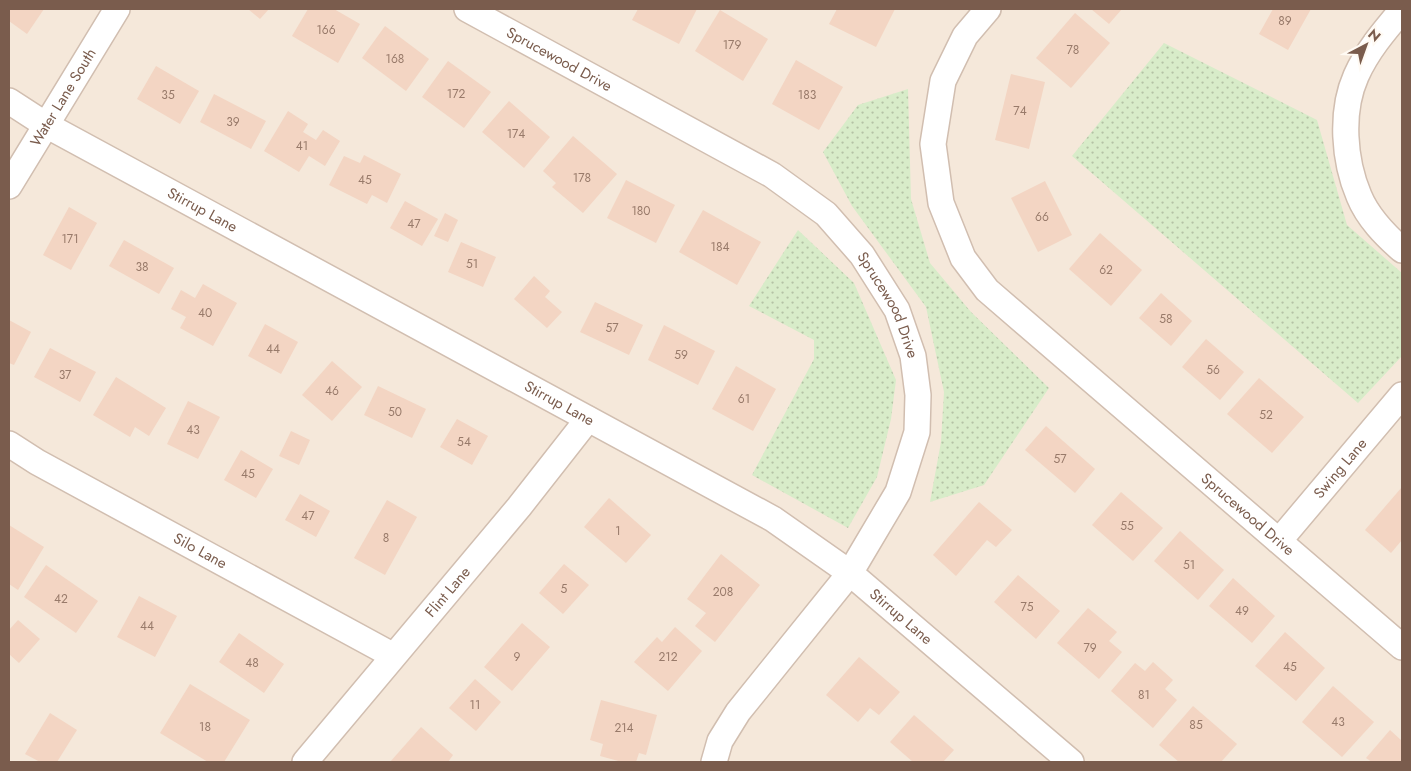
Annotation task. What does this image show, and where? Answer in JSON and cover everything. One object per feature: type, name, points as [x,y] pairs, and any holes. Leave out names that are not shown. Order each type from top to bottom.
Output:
[{"type":"street","name":"Water Lane South","points":[[9,186],[117,9]]},
{"type":"street","name":"Sprucewood Drive","points":[[467,9],[772,175],[826,214],[862,255],[896,310],[913,356],[918,395],[917,432],[898,492],[850,573],[738,712],[720,741],[714,762]]},
{"type":"street","name":"Sprucewood Drive","points":[[988,9],[965,36],[943,81],[933,144],[941,203],[963,258],[986,290],[1402,647]]},
{"type":"street","points":[[1402,10],[1375,42],[1356,77],[1349,103],[1347,139],[1348,157],[1359,196],[1384,234],[1402,250]]},
{"type":"street","name":"Stirrup Lane","points":[[9,101],[46,125],[772,519],[850,573],[1071,762]]},
{"type":"street","name":"Swing Lane","points":[[1278,541],[1402,395]]},
{"type":"street","name":"Flint Lane","points":[[305,762],[392,655],[519,507],[588,419]]},
{"type":"street","name":"Silo Lane","points":[[9,444],[37,462],[392,655]]},
{"type":"shaded area","points":[[9,9],[1402,9],[1402,762],[9,762]]},
{"type":"green space","points":[[1164,43],[1317,120],[1347,225],[1402,273],[1402,356],[1358,403],[1072,156]]},
{"type":"green space","points":[[908,89],[911,199],[930,263],[971,312],[1049,388],[984,485],[930,502],[941,442],[944,392],[926,307],[852,206],[823,152],[858,105]]},
{"type":"green space","points":[[798,230],[854,283],[896,380],[891,419],[877,477],[848,528],[752,475],[814,359],[814,340],[749,306]]},
{"type":"building","points":[[9,9],[44,9],[27,34],[9,21]]},
{"type":"building","points":[[248,9],[269,9],[260,19]]},
{"type":"building","points":[[308,9],[334,9],[360,24],[338,63],[292,36]]},
{"type":"building","points":[[638,9],[697,9],[679,44],[632,20]]},
{"type":"building","points":[[837,9],[895,9],[876,47],[829,24]]},
{"type":"building","points":[[1091,9],[1122,9],[1109,24]]},
{"type":"building","points":[[1273,9],[1311,9],[1288,50],[1259,34]]},
{"type":"building","points":[[720,10],[768,39],[743,81],[695,51]]},
{"type":"building","points":[[1075,13],[1110,43],[1071,88],[1036,58]]},
{"type":"building","points":[[385,26],[429,59],[406,91],[362,58]]},
{"type":"building","points":[[796,60],[843,87],[819,130],[772,104]]},
{"type":"building","points":[[448,61],[491,92],[464,128],[422,97]]},
{"type":"building","points":[[156,66],[199,91],[180,124],[137,99]]},
{"type":"building","points":[[1011,74],[1045,82],[1029,149],[995,140]]},
{"type":"building","points":[[214,94],[266,121],[251,149],[200,122]]},
{"type":"building","points":[[509,101],[550,137],[524,168],[482,132]]},
{"type":"building","points":[[288,111],[308,124],[303,132],[316,140],[323,130],[340,141],[325,166],[309,156],[299,172],[264,151]]},
{"type":"building","points":[[573,136],[617,174],[583,213],[552,187],[556,183],[543,171]]},
{"type":"building","points":[[364,155],[401,174],[387,203],[372,195],[367,204],[329,185],[344,156],[360,163]]},
{"type":"building","points":[[626,180],[675,205],[656,243],[607,218]]},
{"type":"building","points":[[1045,181],[1072,235],[1038,252],[1011,198]]},
{"type":"building","points":[[405,201],[438,219],[422,246],[390,228]]},
{"type":"building","points":[[69,207],[97,223],[71,270],[43,255]]},
{"type":"building","points":[[703,210],[761,242],[737,285],[679,252]]},
{"type":"building","points":[[445,213],[458,220],[448,242],[434,236]]},
{"type":"building","points":[[1100,233],[1142,270],[1111,306],[1069,269]]},
{"type":"building","points":[[124,240],[174,268],[159,294],[109,266]]},
{"type":"building","points":[[461,242],[496,257],[483,287],[448,272]]},
{"type":"building","points":[[534,276],[550,291],[545,297],[562,312],[547,328],[514,299]]},
{"type":"building","points":[[203,284],[237,303],[213,346],[180,328],[186,317],[171,309],[181,290],[195,298]]},
{"type":"building","points":[[1161,293],[1192,321],[1171,346],[1139,318]]},
{"type":"building","points":[[595,302],[643,325],[629,355],[580,332]]},
{"type":"building","points":[[9,320],[31,332],[14,365],[9,363]]},
{"type":"building","points":[[265,324],[298,342],[281,374],[248,356]]},
{"type":"building","points":[[664,325],[715,351],[698,385],[648,360]]},
{"type":"building","points":[[1206,339],[1244,372],[1220,400],[1182,367]]},
{"type":"building","points":[[50,348],[96,372],[80,402],[34,377]]},
{"type":"building","points":[[332,361],[362,387],[332,421],[302,395]]},
{"type":"building","points":[[736,366],[776,389],[753,431],[712,409]]},
{"type":"building","points":[[116,377],[166,408],[149,436],[135,427],[130,437],[93,415]]},
{"type":"building","points":[[1259,378],[1304,417],[1272,453],[1227,414]]},
{"type":"building","points":[[378,386],[426,409],[412,438],[364,415]]},
{"type":"building","points":[[188,401],[220,417],[198,459],[167,444]]},
{"type":"building","points":[[457,419],[488,436],[472,465],[440,447]]},
{"type":"building","points":[[1046,426],[1095,469],[1075,493],[1025,450]]},
{"type":"building","points":[[291,431],[310,440],[299,465],[279,456]]},
{"type":"building","points":[[241,450],[273,469],[256,498],[224,480]]},
{"type":"building","points":[[1402,487],[1402,540],[1391,553],[1365,530]]},
{"type":"building","points":[[1121,492],[1163,528],[1133,561],[1092,525]]},
{"type":"building","points":[[300,494],[330,511],[316,537],[285,520]]},
{"type":"building","points":[[609,498],[651,535],[626,563],[584,527]]},
{"type":"building","points":[[387,500],[417,517],[385,575],[354,558]]},
{"type":"building","points":[[979,502],[1012,530],[996,547],[987,540],[956,576],[933,555]]},
{"type":"building","points":[[9,525],[44,547],[18,590],[9,584]]},
{"type":"building","points":[[1180,531],[1224,570],[1198,600],[1154,561]]},
{"type":"building","points":[[721,554],[760,585],[715,642],[695,626],[706,613],[687,599]]},
{"type":"building","points":[[564,564],[589,585],[563,614],[539,593]]},
{"type":"building","points":[[46,565],[98,601],[76,633],[24,597]]},
{"type":"building","points":[[1018,575],[1060,611],[1036,639],[994,602]]},
{"type":"building","points":[[1233,578],[1275,616],[1252,643],[1209,606]]},
{"type":"building","points":[[139,596],[177,616],[155,657],[117,637]]},
{"type":"building","points":[[1088,608],[1117,632],[1109,641],[1122,652],[1099,679],[1057,643]]},
{"type":"building","points":[[18,620],[40,639],[19,663],[9,654],[9,630]]},
{"type":"building","points":[[522,623],[550,647],[512,691],[484,667]]},
{"type":"building","points":[[675,627],[702,651],[668,691],[634,662],[657,637],[662,642]]},
{"type":"building","points":[[1285,632],[1325,668],[1296,701],[1255,666]]},
{"type":"building","points":[[239,633],[284,664],[264,693],[219,662]]},
{"type":"building","points":[[859,657],[900,692],[879,715],[870,708],[858,722],[826,695]]},
{"type":"building","points":[[1153,662],[1173,680],[1165,689],[1177,700],[1153,728],[1111,691],[1135,663],[1145,671]]},
{"type":"building","points":[[475,679],[501,702],[476,731],[449,708]]},
{"type":"building","points":[[190,684],[250,720],[224,762],[208,762],[160,733]]},
{"type":"building","points":[[1333,686],[1374,722],[1342,757],[1302,722]]},
{"type":"building","points":[[601,700],[657,715],[646,755],[639,753],[636,762],[622,762],[600,756],[603,744],[590,740]]},
{"type":"building","points":[[1193,706],[1237,744],[1221,762],[1179,762],[1159,745]]},
{"type":"building","points":[[50,713],[77,730],[57,762],[40,762],[25,754]]},
{"type":"building","points":[[914,715],[954,750],[943,762],[913,762],[890,742]]},
{"type":"building","points":[[421,727],[453,755],[448,762],[390,762]]},
{"type":"building","points":[[1390,730],[1402,741],[1402,762],[1372,762],[1366,758]]}]
